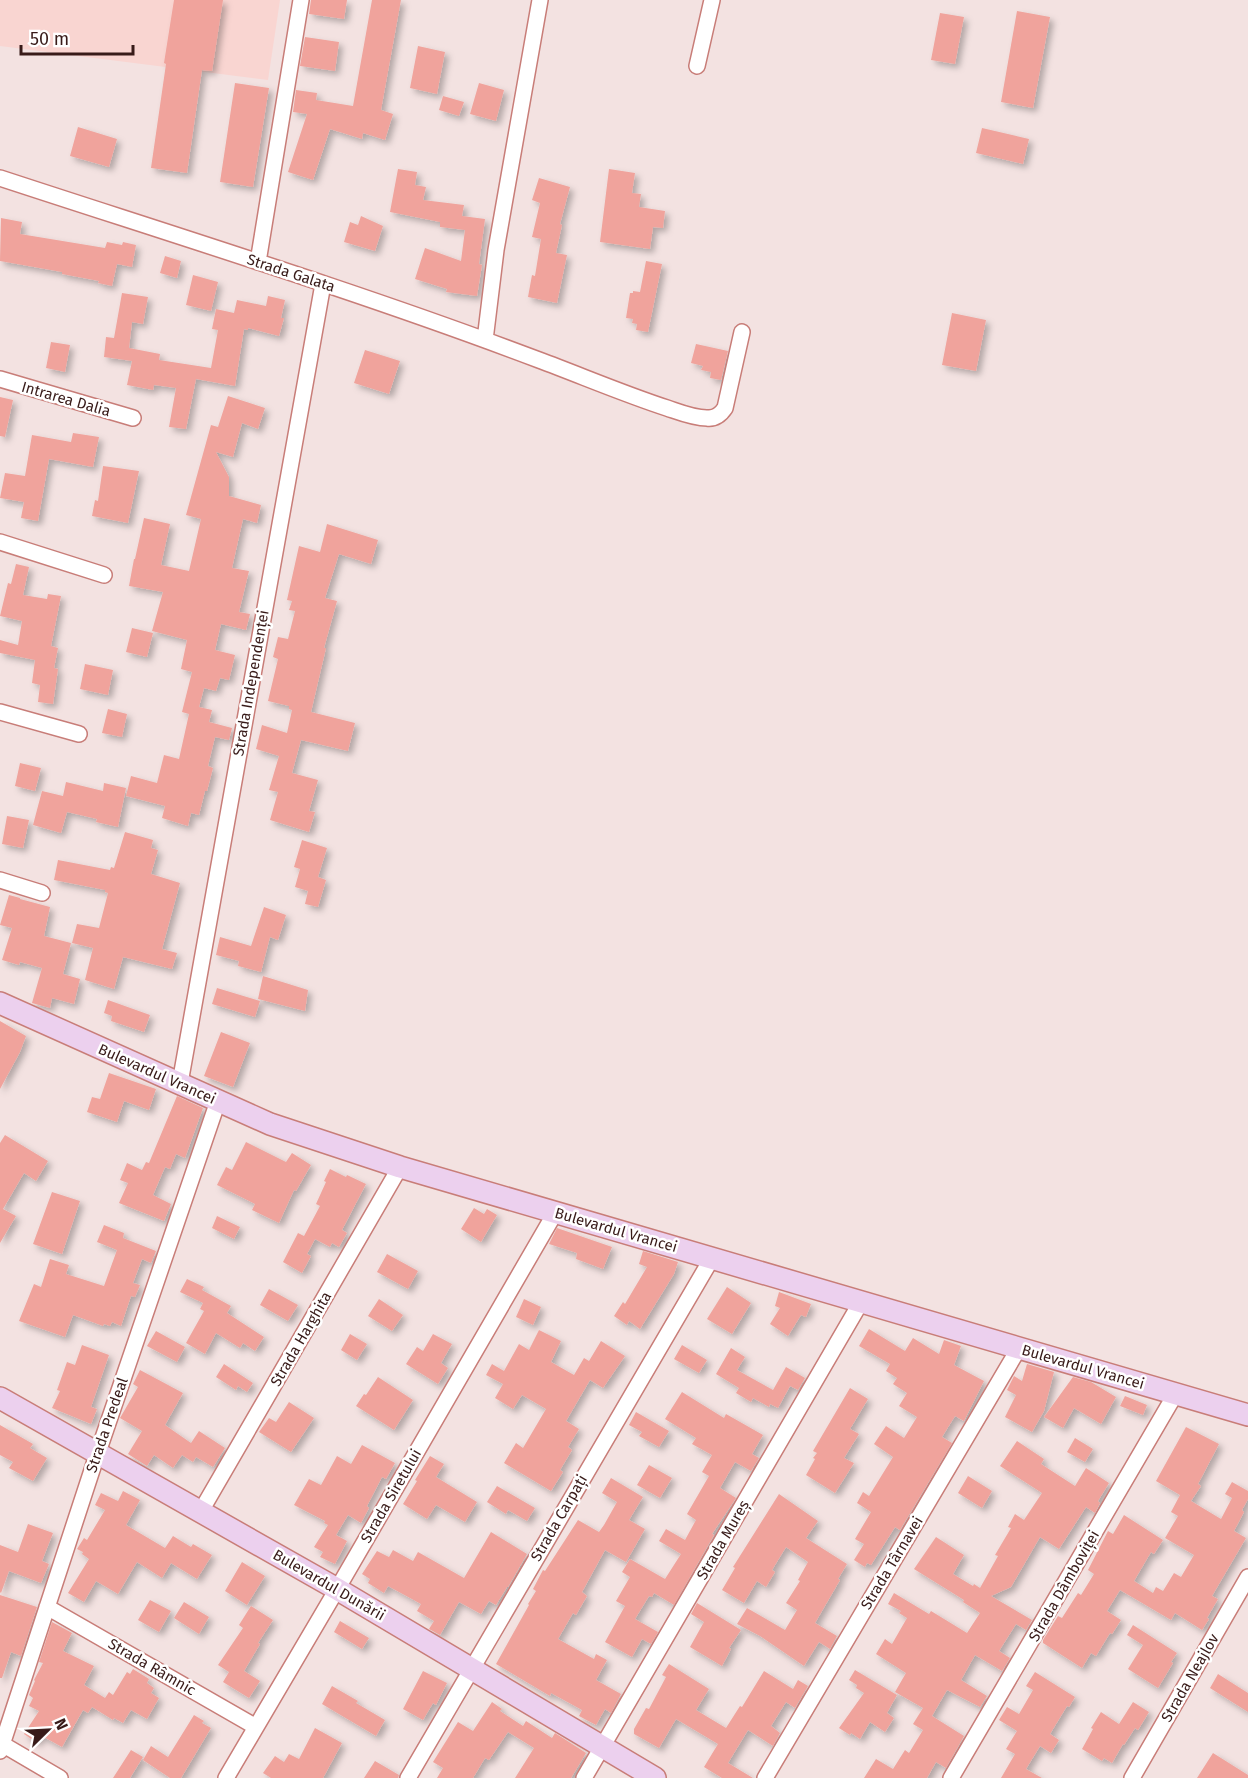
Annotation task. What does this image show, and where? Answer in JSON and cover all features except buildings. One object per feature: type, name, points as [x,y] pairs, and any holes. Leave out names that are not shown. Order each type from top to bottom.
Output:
[{"type":"street","points":[[258,262],[301,0]]},
{"type":"street","points":[[485,340],[496,250],[540,0]]},
{"type":"street","points":[[697,66],[712,0]]},
{"type":"street","name":"Strada Galata","points":[[0,178],[323,284],[485,340],[677,411],[708,419],[721,414],[725,408],[742,332]]},
{"type":"street","name":"Strada Independenței","points":[[180,1083],[323,284]]},
{"type":"street","name":"Intrarea Dalia","points":[[0,379],[133,418]]},
{"type":"street","points":[[0,542],[104,575]]},
{"type":"street","points":[[0,712],[79,734]]},
{"type":"street","points":[[0,880],[42,893]]},
{"type":"street","name":"Bulevardul Vrancei","points":[[0,1003],[270,1124],[400,1167],[1248,1415]]},
{"type":"street","name":"Strada Predeal","points":[[1,1747],[218,1101]]},
{"type":"street","name":"Strada Harghita","points":[[201,1511],[400,1167]]},
{"type":"street","name":"Strada Siretului","points":[[226,1778],[555,1213]]},
{"type":"street","name":"Strada Carpați","points":[[408,1778],[712,1258]]},
{"type":"street","name":"Strada Mureș","points":[[584,1778],[861,1302]]},
{"type":"street","name":"Strada Târnavei","points":[[765,1778],[1018,1348]]},
{"type":"street","name":"Strada Dâmboviței","points":[[951,1778],[1176,1393]]},
{"type":"street","name":"Bulevardul Dunării","points":[[0,1398],[337,1589],[655,1778]]},
{"type":"street","name":"Strada Neajlov","points":[[1132,1778],[1248,1577]]},
{"type":"street","name":"Strada Râmnic","points":[[47,1607],[256,1727]]},
{"type":"street","points":[[1,1747],[60,1778]]},
{"type":"shaded area","points":[[0,0],[280,0],[268,80],[0,46]]}]
